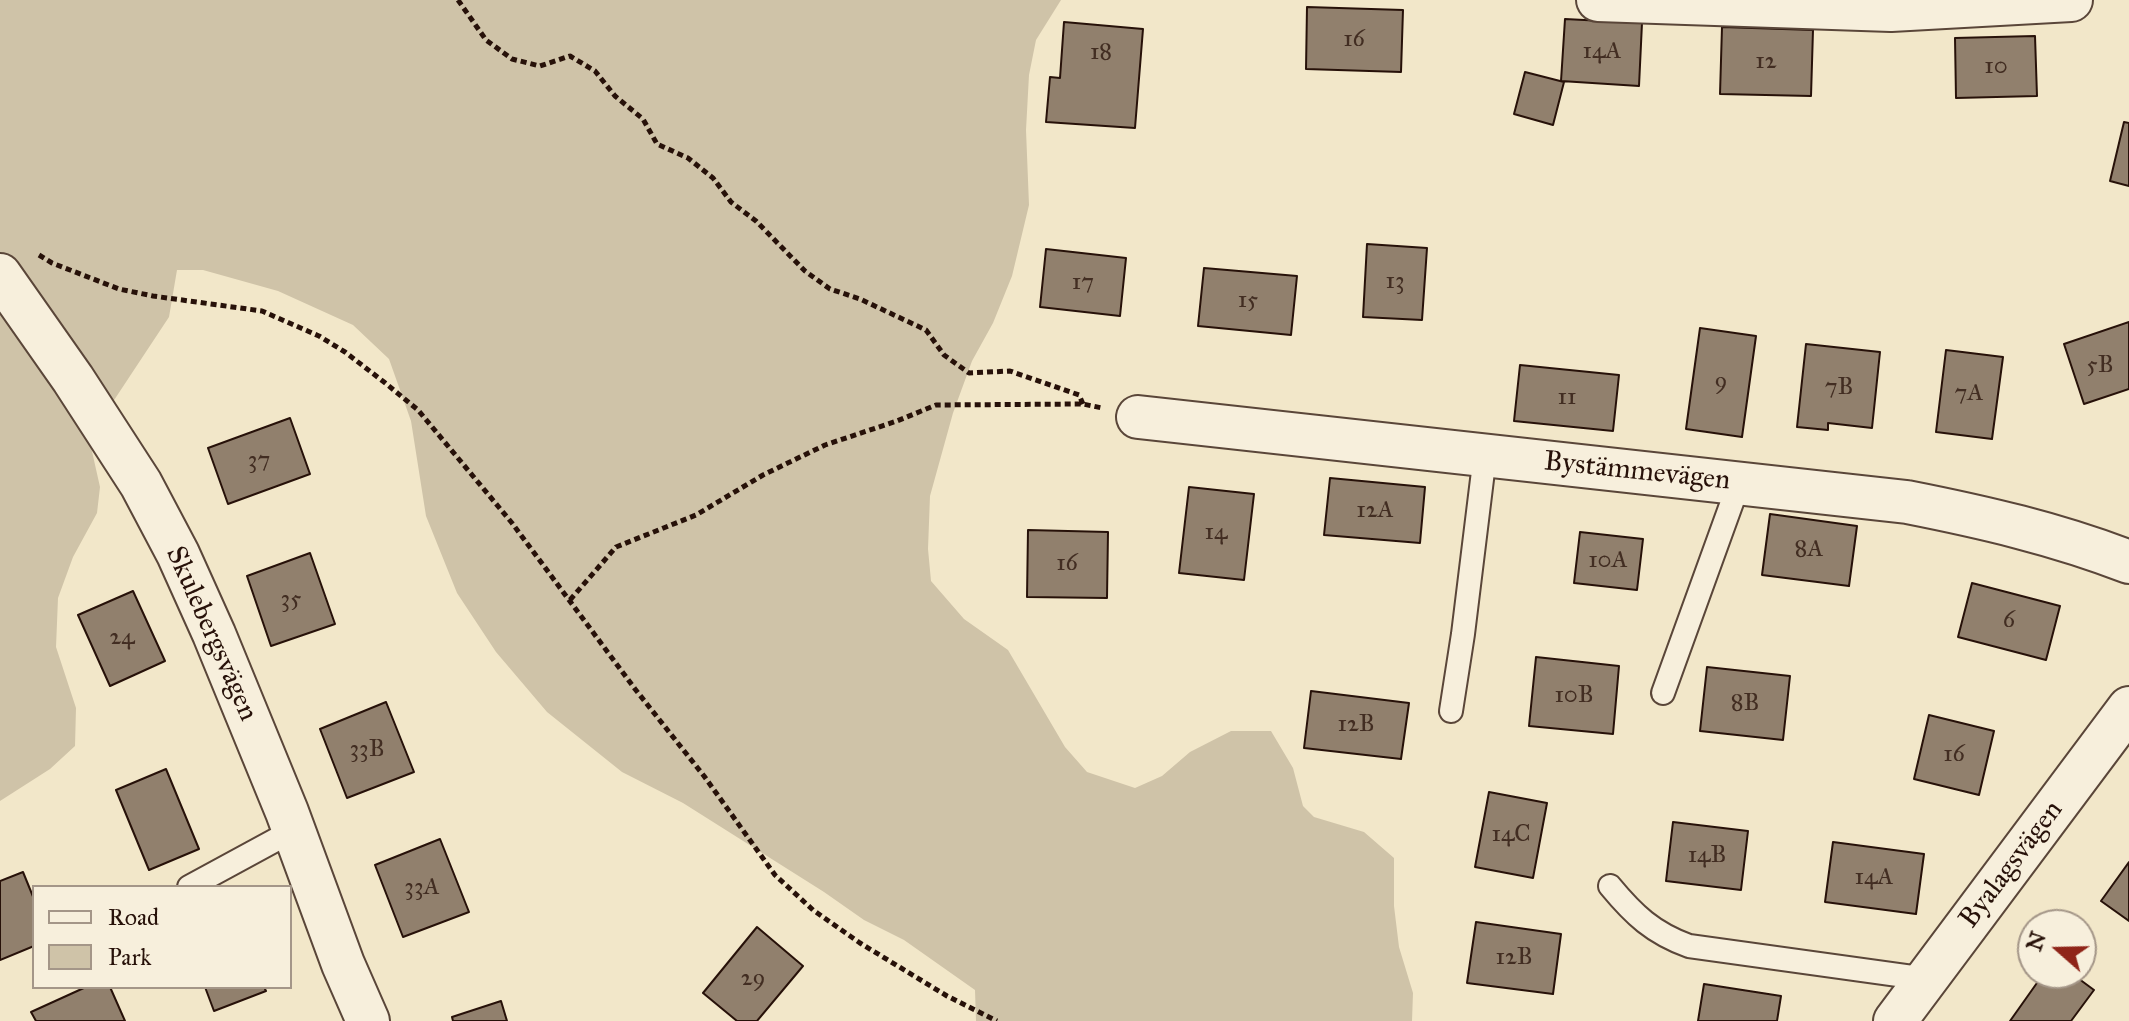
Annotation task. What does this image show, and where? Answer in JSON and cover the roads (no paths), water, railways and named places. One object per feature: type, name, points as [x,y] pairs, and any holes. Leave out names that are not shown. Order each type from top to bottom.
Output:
[{"type":"street","points":[[1598,0],[1891,10],[2071,0]]},
{"type":"street","name":"Skulebergsvägen","points":[[0,275],[141,484],[178,554],[294,830],[343,964],[368,1021]]},
{"type":"street","name":"Bystämmevägen","points":[[1138,417],[1922,505],[1984,517],[2058,537],[2129,562]]},
{"type":"street","name":"Byalagsvägen","points":[[1895,1021],[2129,708]]},
{"type":"lane","points":[[1451,711],[1485,455]]},
{"type":"lane","points":[[1663,693],[1739,483]]},
{"type":"lane","points":[[193,885],[294,830]]},
{"type":"lane","points":[[1610,886],[1629,909],[1651,928],[1689,946],[1927,979]]}]
